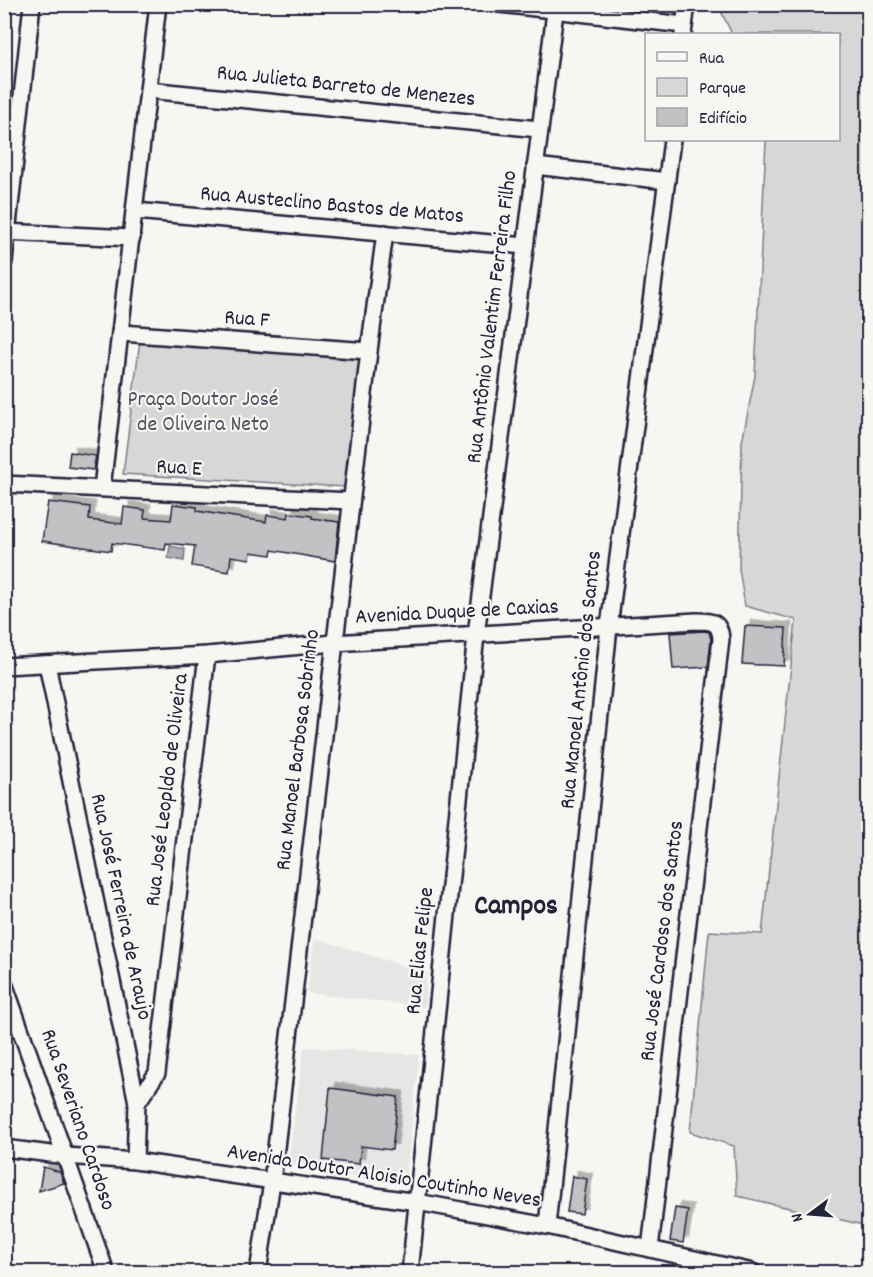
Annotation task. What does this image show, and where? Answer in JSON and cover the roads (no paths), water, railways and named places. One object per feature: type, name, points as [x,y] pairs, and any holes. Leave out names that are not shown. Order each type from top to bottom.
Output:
[{"type":"street","points":[[4,262],[32,4]]},
{"type":"street","points":[[102,488],[158,4]]},
{"type":"street","points":[[499,4],[555,7],[684,30],[687,4]]},
{"type":"street","name":"Rua Antônio Valentim Ferreira Filho","points":[[476,635],[555,7]]},
{"type":"street","name":"Rua Julieta Barreto de Menezes","points":[[148,90],[539,129]]},
{"type":"street","name":"Rua Manoel Antônio dos Santos","points":[[547,1226],[609,627],[672,141]]},
{"type":"street","points":[[535,166],[667,182]]},
{"type":"street","name":"Rua Austeclino Bastos de Matos","points":[[135,211],[525,246]]},
{"type":"street","points":[[6,232],[132,238]]},
{"type":"street","name":"Rua Manoel Barbosa Sobrinho","points":[[258,1272],[272,1182],[334,643],[385,233]]},
{"type":"street","name":"Rua F","points":[[121,333],[369,351]]},
{"type":"street","name":"Rua E","points":[[4,484],[351,501]]},
{"type":"street","name":"Avenida Duque de Caxias","points":[[4,666],[207,656],[334,643],[710,621],[720,628],[721,639]]},
{"type":"street","name":"Rua Elias Felipe","points":[[410,1272],[476,635]]},
{"type":"street","name":"Rua José Cardoso dos Santos","points":[[650,1249],[721,639]]},
{"type":"street","name":"Rua José Leopldo de Oliveira","points":[[136,1103],[157,1073],[207,656]]},
{"type":"street","name":"Rua José Ferreira de Araujo","points":[[47,664],[136,1103],[135,1161]]},
{"type":"street","name":"Rua Severiano Cardoso","points":[[4,983],[106,1272]]},
{"type":"street","name":"Avenida Doutor Aloisio Coutinho Neves","points":[[4,1148],[66,1156],[135,1161],[417,1202],[547,1226],[753,1272]]},
{"type":"district","name":"Campos","points":[[516,908]]},
{"type":"park label","name":"Praça Doutor José de Oliveira Neto","points":[[203,413]]}]
